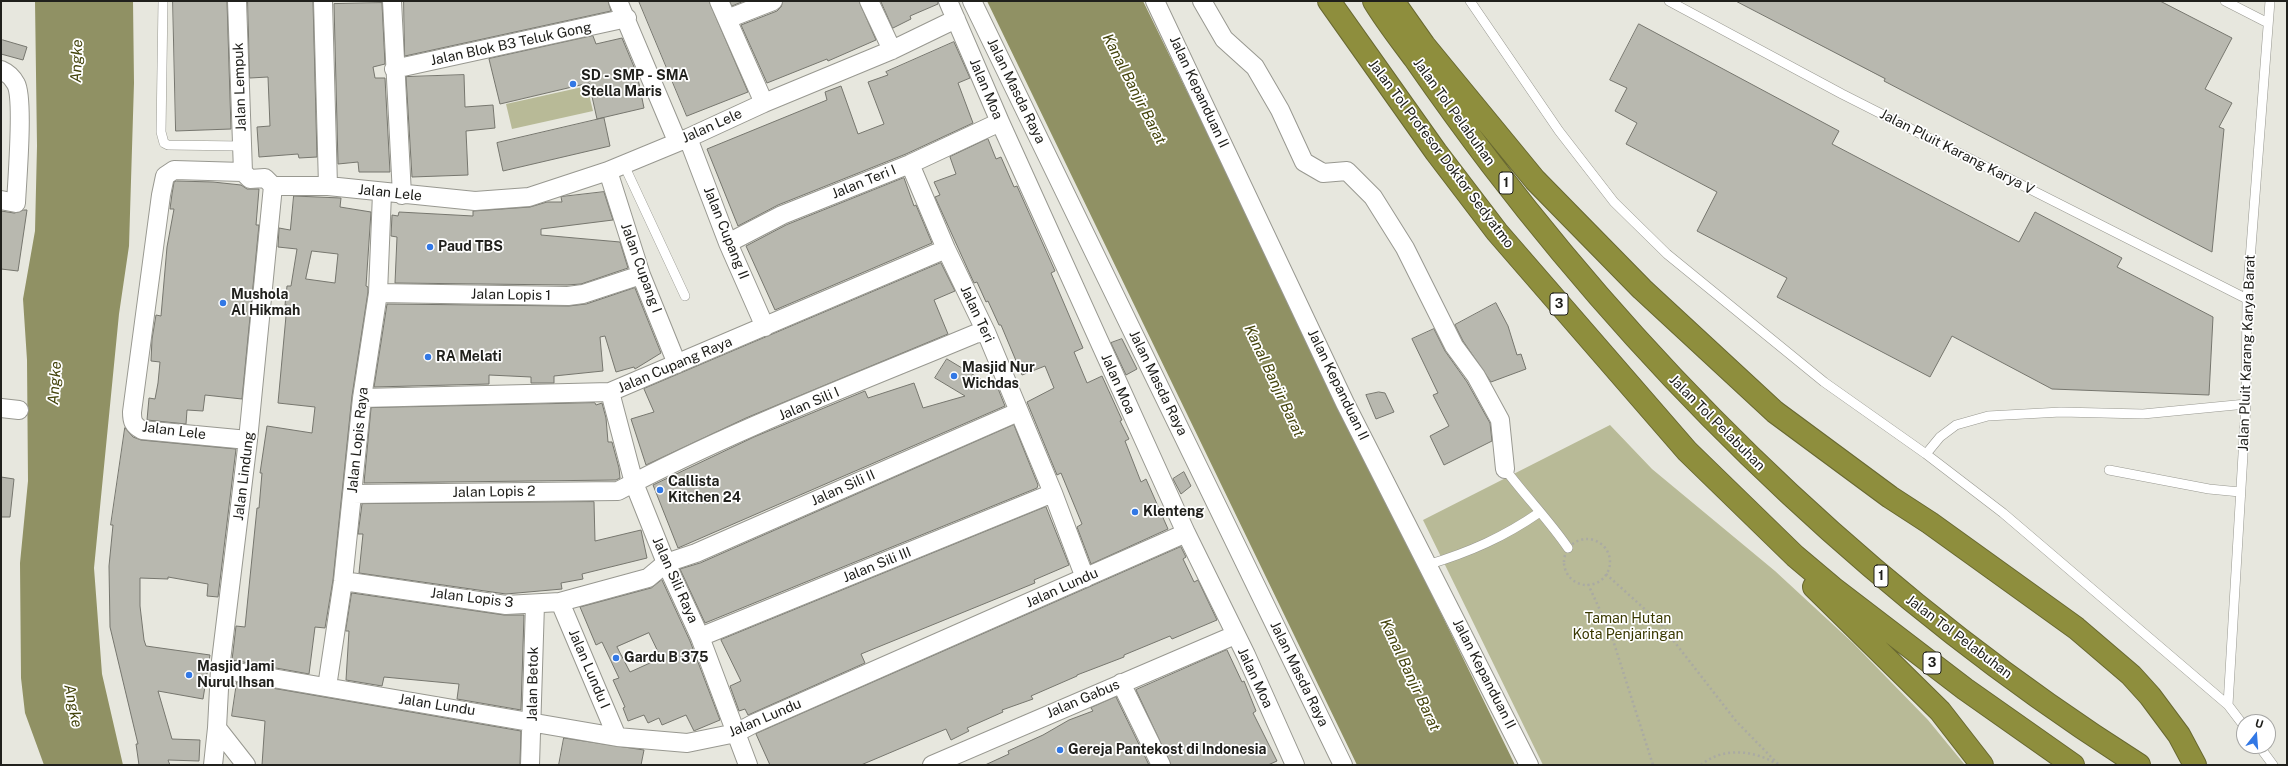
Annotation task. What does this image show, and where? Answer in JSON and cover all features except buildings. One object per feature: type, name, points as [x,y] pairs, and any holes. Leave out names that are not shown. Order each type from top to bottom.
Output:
[{"type":"highway","name":"Jalan Tol Profesor Doktor Sedyatmo","points":[[1329,1],[1436,152],[1497,232],[1687,451],[1795,556],[1833,588],[1966,689],[2073,765]]},
{"type":"highway","name":"Jalan Tol Pelabuhan","points":[[1374,1],[1466,131],[1526,209],[1615,316],[1689,397],[1779,484],[1899,591],[1988,660],[2139,765]]},
{"type":"highway","points":[[1393,1],[1424,45],[1534,180],[1642,290],[1776,412],[1817,444],[2076,628],[2131,675],[2150,696],[2179,735],[2195,765]]},
{"type":"highway","points":[[1795,556],[1812,585],[1940,711],[1982,765]]},
{"type":"street","name":"Jalan Lempuk","points":[[238,1],[243,172]]},
{"type":"street","points":[[322,1],[328,186]]},
{"type":"street","points":[[392,1],[394,69],[402,195]]},
{"type":"street","name":"Jalan Cupang II","points":[[618,1],[683,140],[765,327]]},
{"type":"street","points":[[719,1],[764,103]]},
{"type":"street","points":[[727,19],[773,1]]},
{"type":"street","points":[[869,1],[892,50]]},
{"type":"street","name":"Jalan Moa","points":[[948,1],[1000,122],[1186,533],[1246,655],[1295,765]]},
{"type":"street","name":"Jalan Masda Raya","points":[[972,1],[1343,765]]},
{"type":"street","name":"Jalan Kepanduan II","points":[[1155,1],[1345,403],[1507,718],[1529,765]]},
{"type":"street","points":[[1202,1],[1224,38],[1255,67],[1280,110],[1304,162],[1322,173],[1347,171],[1373,197],[1405,248],[1454,346],[1476,376],[1500,420],[1505,469]]},
{"type":"street","name":"Jalan Blok B3 Teluk Gong","points":[[394,69],[627,18]]},
{"type":"street","name":"Jalan Lele","points":[[248,440],[142,430],[136,427],[132,421],[158,209],[165,176],[174,170],[243,172],[250,179],[265,178],[273,186],[328,186],[382,193],[475,201],[529,197],[616,168],[683,140],[764,103],[892,50],[956,19]]},
{"type":"street","points":[[1,70],[7,73],[17,85],[19,100],[8,202]]},
{"type":"street","name":"Jalan Teri I","points":[[728,243],[782,215],[910,164],[1000,122]]},
{"type":"street","name":"Jalan Teri","points":[[910,164],[946,249],[986,332],[1053,493],[1085,578]]},
{"type":"street","name":"Jalan Cupang I","points":[[616,168],[641,275],[677,364]]},
{"type":"street","name":"Jalan Lindung","points":[[213,765],[217,728],[220,669],[248,440],[273,186]]},
{"type":"street","name":"Jalan Lopis Raya","points":[[327,687],[343,581],[362,398],[378,293],[382,193]]},
{"type":"street","name":"Jalan Cupang Raya","points":[[362,398],[610,392],[946,249]]},
{"type":"street","name":"Jalan Lopis 1","points":[[378,293],[568,296],[583,294],[641,275]]},
{"type":"street","name":"Jalan Sili I","points":[[634,483],[793,410],[975,334],[986,332]]},
{"type":"street","name":"Jalan Sili Raya","points":[[610,392],[634,483],[666,563],[700,637],[748,765]]},
{"type":"street","points":[[1,408],[19,410]]},
{"type":"street","name":"Jalan Sili II","points":[[666,563],[696,553],[1018,412]]},
{"type":"street","name":"Jalan Lopis 2","points":[[352,494],[618,491],[634,483]]},
{"type":"street","name":"Jalan Sili III","points":[[700,637],[1053,493]]},
{"type":"street","name":"Jalan Lundu","points":[[220,669],[532,721],[617,737],[687,743],[736,733],[753,724],[1186,533]]},
{"type":"street","name":"Jalan Lopis 3","points":[[343,581],[506,605],[535,604],[560,602],[648,578],[666,563]]},
{"type":"street","name":"Jalan Lundu I","points":[[560,602],[617,737]]},
{"type":"street","name":"Jalan Betok","points":[[530,765],[535,604]]},
{"type":"street","name":"Jalan Gabus","points":[[932,765],[1235,635]]},
{"type":"street","points":[[1122,683],[1161,765]]},
{"type":"street","points":[[217,728],[246,765]]},
{"type":"lane","points":[[163,1],[161,132],[164,143],[168,146],[242,146]]},
{"type":"lane","points":[[1470,1],[1559,131],[1614,202],[1667,254],[1824,382],[1926,454],[2003,513],[2228,705],[2236,716]]},
{"type":"lane","name":"Jalan Pluit Karang Karya V","points":[[1670,1],[1842,94],[2247,299]]},
{"type":"lane","points":[[2225,1],[2268,24]]},
{"type":"lane","name":"Jalan Pluit Karang Karya Barat","points":[[2228,705],[2246,404],[2247,299],[2270,1]]},
{"type":"lane","points":[[616,168],[685,296]]},
{"type":"lane","points":[[1926,454],[1940,438],[1956,425],[1988,416],[2061,412],[2143,414],[2246,404]]},
{"type":"lane","points":[[1505,469],[1540,512],[1554,526],[1568,548]]},
{"type":"lane","points":[[2109,470],[2209,489],[2240,492]]},
{"type":"lane","points":[[1427,565],[1469,552],[1512,531],[1540,512]]},
{"type":"lane","points":[[2265,754],[2273,765]]},
{"type":"path","points":[[1581,539],[1589,539],[1603,545],[1610,559],[1606,574],[1595,583],[1588,584],[1574,580],[1569,575],[1564,562],[1568,548],[1581,539]]},
{"type":"path","points":[[1606,574],[1659,622],[1736,722],[1779,765]]},
{"type":"path","points":[[1588,584],[1611,634],[1653,765]]},
{"type":"path","points":[[1701,765],[1718,756],[1734,752],[1750,752],[1765,757],[1779,765]]},
{"type":"green space","points":[[587,86],[593,111],[512,129],[506,104]]},
{"type":"green space","name":"Taman Hutan Kota Penjaringan","points":[[1610,425],[1652,469],[1775,571],[1853,643],[1928,720],[1965,765],[1543,765],[1423,520]]},
{"type":"water","name":"Angke","points":[[35,1],[133,1],[134,83],[129,246],[119,314],[94,568],[102,674],[123,765],[44,765],[25,713],[21,678],[20,563],[28,481],[27,360],[23,299],[35,231],[37,146]]},
{"type":"water","name":"Kanal Banjir Barat","points":[[987,1],[1143,1],[1515,765],[1357,765]]},
{"type":"place","name":"SD - SMP - SMA Stella Maris","points":[[573,84]]},
{"type":"place","name":"Paud TBS","points":[[430,247]]},
{"type":"place","name":"Mushola Al Hikmah","points":[[223,303]]},
{"type":"place","name":"RA Melati","points":[[428,357]]},
{"type":"place","name":"Masjid Nur Wichdas","points":[[954,376]]},
{"type":"place","name":"Callista Kitchen 24","points":[[660,490]]},
{"type":"place","name":"Klenteng","points":[[1135,512]]},
{"type":"place","name":"Gardu B 375","points":[[616,658]]},
{"type":"place","name":"Masjid Jami Nurul Ihsan","points":[[189,675]]},
{"type":"place","name":"Gereja Pantekost di Indonesia","points":[[1060,750]]}]
